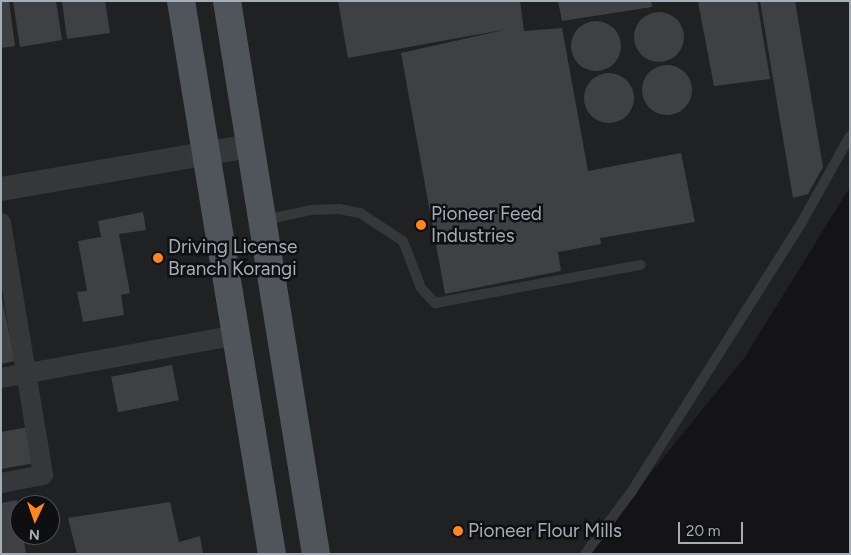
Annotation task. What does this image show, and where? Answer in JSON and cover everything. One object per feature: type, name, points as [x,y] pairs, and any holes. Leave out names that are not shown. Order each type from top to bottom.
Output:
[{"type":"main road","points":[[181,1],[238,335],[272,554]]},
{"type":"main road","points":[[227,1],[316,554]]},
{"type":"street","points":[[1,189],[251,146]]},
{"type":"street","points":[[1,223],[43,475],[1,483]]},
{"type":"street","points":[[1,378],[238,335]]},
{"type":"lane","points":[[585,554],[632,491],[803,220],[850,136]]},
{"type":"lane","points":[[263,220],[311,210],[339,209],[360,213],[403,240],[421,288],[435,303],[640,265]]},
{"type":"shaded area","points":[[1,1],[850,1],[850,187],[745,357],[585,554],[1,554]]},
{"type":"building","points":[[1,1],[9,1],[15,46],[1,48]]},
{"type":"building","points":[[13,1],[56,1],[62,40],[20,47]]},
{"type":"building","points":[[62,1],[105,1],[110,33],[67,39]]},
{"type":"building","points":[[338,1],[520,1],[524,31],[562,28],[588,171],[681,153],[695,222],[600,238],[601,244],[558,252],[561,271],[445,294],[401,53],[508,29],[348,58]]},
{"type":"building","points":[[558,1],[651,1],[652,7],[562,21]]},
{"type":"building","points":[[757,1],[770,79],[714,86],[698,2]]},
{"type":"building","points":[[760,1],[795,1],[823,167],[808,194],[793,198]]},
{"type":"building","points":[[654,12],[664,12],[677,19],[684,32],[684,42],[677,55],[664,62],[654,62],[645,58],[638,51],[634,42],[634,32],[638,23],[645,16]]},
{"type":"building","points":[[591,21],[601,21],[614,28],[621,41],[621,51],[614,64],[601,71],[591,71],[582,67],[575,60],[571,51],[571,41],[575,32],[582,25]]},
{"type":"building","points":[[662,65],[672,65],[685,72],[692,85],[692,95],[685,108],[672,115],[662,115],[653,111],[646,104],[642,95],[642,85],[646,76],[653,69]]},
{"type":"building","points":[[604,73],[614,73],[627,80],[634,93],[634,103],[627,116],[614,123],[604,123],[595,119],[588,112],[584,103],[584,93],[588,84],[595,77]]},
{"type":"building","points":[[143,212],[146,230],[119,234],[130,293],[121,295],[124,315],[83,322],[77,292],[87,291],[78,241],[101,237],[98,221]]},
{"type":"building","points":[[1,294],[15,361],[1,364]]},
{"type":"building","points":[[172,365],[179,400],[118,412],[111,377]]},
{"type":"building","points":[[28,427],[35,463],[1,469],[1,432]]},
{"type":"building","points":[[10,501],[10,545],[25,545],[26,554],[1,554],[1,503]]},
{"type":"building","points":[[170,502],[179,542],[200,536],[203,553],[77,554],[68,518]]},
{"type":"place","name":"Pioneer Feed Industries","points":[[421,225]]},
{"type":"place","name":"Driving License Branch Korangi","points":[[158,258]]},
{"type":"place","name":"Pioneer Flour Mills","points":[[458,531]]}]
